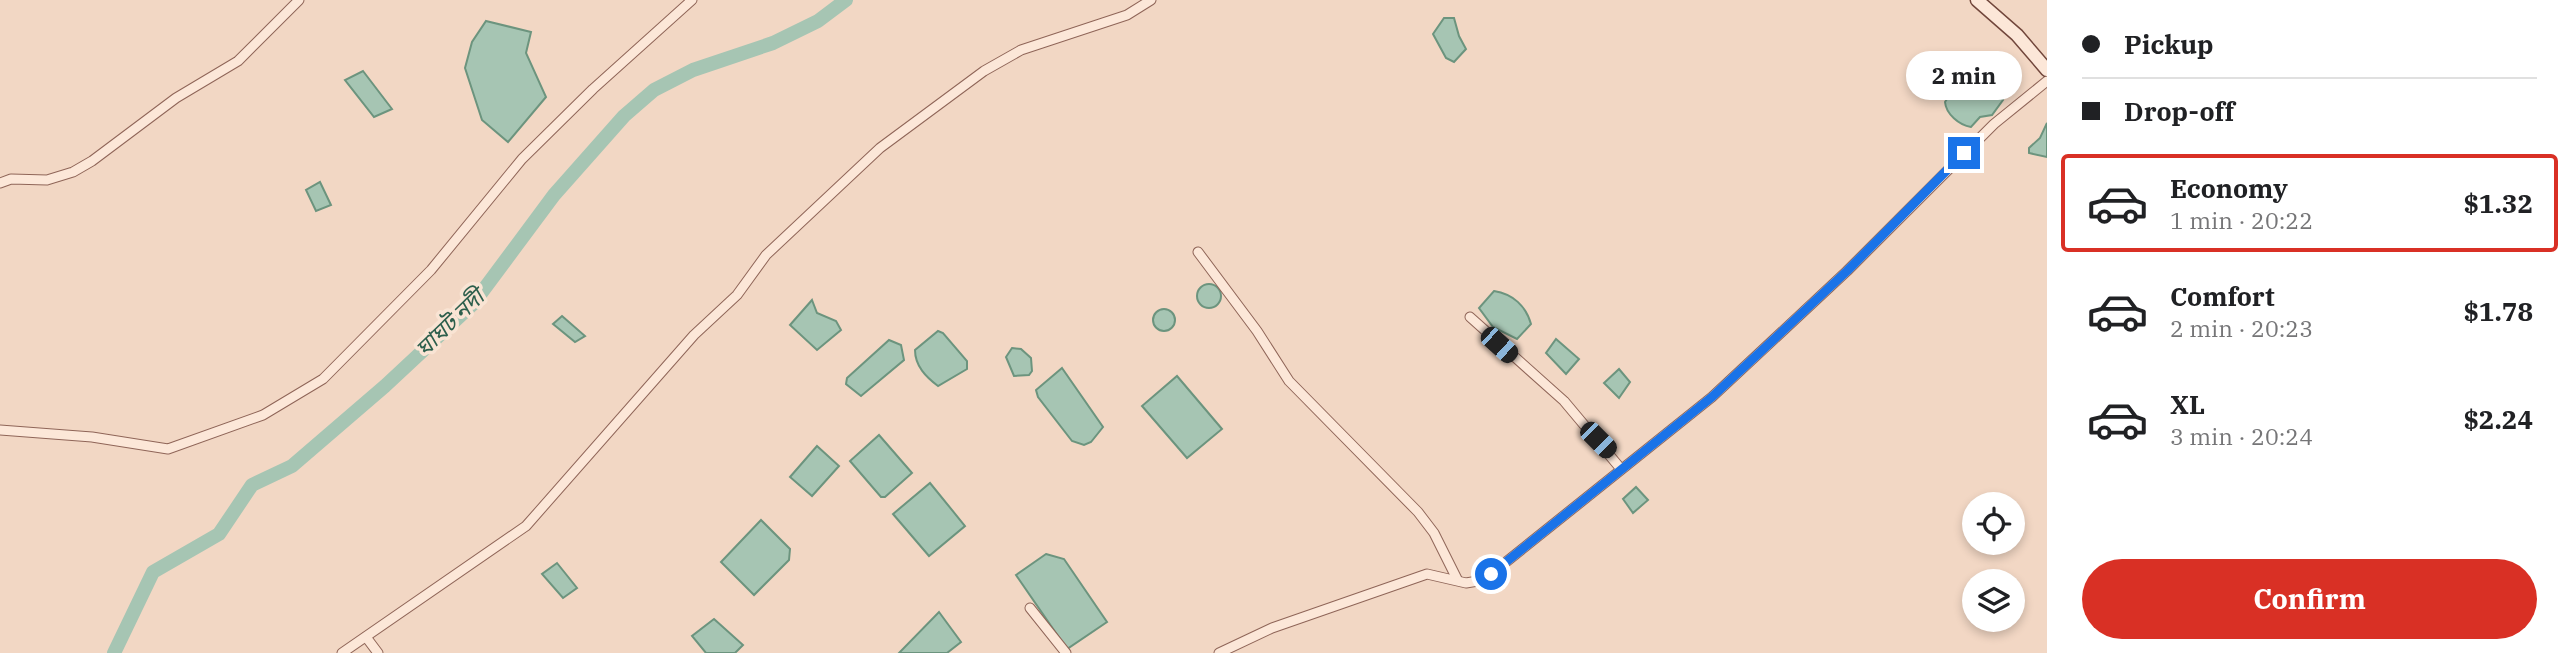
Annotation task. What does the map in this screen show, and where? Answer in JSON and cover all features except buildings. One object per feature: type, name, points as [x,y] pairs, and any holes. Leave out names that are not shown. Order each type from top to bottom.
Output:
[{"type":"main road","points":[[1977,0],[2017,35],[2047,70]]},
{"type":"street","points":[[0,430],[92,436],[168,449],[263,415],[323,379],[431,270],[522,159],[593,89],[692,0]]},
{"type":"street","points":[[342,653],[526,526],[694,335],[737,295],[766,255],[880,148],[984,71],[1021,50],[1128,15],[1151,0]]},
{"type":"street","points":[[0,183],[11,179],[47,180],[73,172],[92,161],[176,98],[238,61],[296,1]]},
{"type":"street","points":[[1219,653],[1272,628],[1427,574],[1466,583],[1478,581],[1491,574],[1712,397],[1847,271],[1994,124],[2047,81]]},
{"type":"street","points":[[1198,252],[1257,331],[1289,381],[1418,512],[1434,533],[1457,579]]},
{"type":"street","points":[[1469,317],[1564,401],[1621,468]]},
{"type":"street","points":[[1030,608],[1066,653]]},
{"type":"street","points":[[366,637],[378,653]]},
{"type":"shaded area","points":[[1444,18],[1454,18],[1466,49],[1454,62],[1446,58],[1433,34]]},
{"type":"shaded area","points":[[486,21],[531,32],[526,53],[546,97],[508,142],[482,120],[465,68],[472,42]]},
{"type":"shaded area","points":[[363,71],[392,109],[374,117],[345,80]]},
{"type":"shaded area","points":[[1974,80],[1992,85],[2003,100],[1992,115],[1980,117],[1971,127],[1954,118],[1945,102],[1957,84]]},
{"type":"shaded area","points":[[2047,123],[2047,157],[2029,153],[2029,148],[2040,138]]},
{"type":"shaded area","points":[[320,182],[331,205],[316,211],[306,190]]},
{"type":"shaded area","points":[[1209,284],[1217,288],[1221,296],[1217,304],[1209,308],[1201,304],[1197,296],[1201,288]]},
{"type":"shaded area","points":[[1494,291],[1513,298],[1529,318],[1531,324],[1517,339],[1493,327],[1479,308]]},
{"type":"shaded area","points":[[812,300],[817,313],[836,321],[841,330],[817,350],[790,325]]},
{"type":"shaded area","points":[[1164,309],[1172,312],[1175,320],[1172,328],[1164,331],[1156,328],[1153,320],[1156,312]]},
{"type":"shaded area","points":[[562,316],[585,336],[575,342],[553,324]]},
{"type":"shaded area","points":[[938,331],[943,333],[967,361],[967,369],[938,386],[922,371],[915,350]]},
{"type":"shaded area","points":[[1556,339],[1579,359],[1566,374],[1546,353]]},
{"type":"shaded area","points":[[889,340],[901,345],[904,360],[861,396],[846,384],[847,378]]},
{"type":"shaded area","points":[[1012,348],[1021,349],[1031,358],[1032,371],[1029,375],[1014,376],[1006,357]]},
{"type":"shaded area","points":[[1062,368],[1103,427],[1091,442],[1084,445],[1072,441],[1038,397],[1036,390]]},
{"type":"shaded area","points":[[1619,369],[1630,382],[1619,398],[1604,383]]},
{"type":"shaded area","points":[[1177,376],[1222,429],[1187,458],[1142,406]]},
{"type":"shaded area","points":[[879,435],[912,473],[885,497],[881,497],[850,461]]},
{"type":"shaded area","points":[[817,446],[839,466],[812,496],[790,477]]},
{"type":"shaded area","points":[[930,483],[965,526],[929,556],[893,514]]},
{"type":"shaded area","points":[[1636,487],[1648,500],[1633,513],[1623,499]]},
{"type":"shaded area","points":[[761,520],[790,549],[789,560],[754,595],[721,562]]},
{"type":"shaded area","points":[[1046,554],[1064,559],[1107,622],[1067,649],[1016,575]]},
{"type":"shaded area","points":[[557,563],[577,588],[563,598],[542,574]]},
{"type":"shaded area","points":[[939,612],[961,642],[947,653],[899,653]]},
{"type":"shaded area","points":[[714,619],[743,645],[735,653],[706,653],[692,636]]},
{"type":"waterway","name":"ঘাঘট নদী","points":[[114,653],[153,572],[219,534],[252,485],[292,466],[385,386],[473,304],[554,195],[624,116],[654,90],[693,70],[773,43],[818,21],[846,0]]},
{"type":"route","points":[[1491,574],[1712,397],[1847,271],[1964,153]]}]
